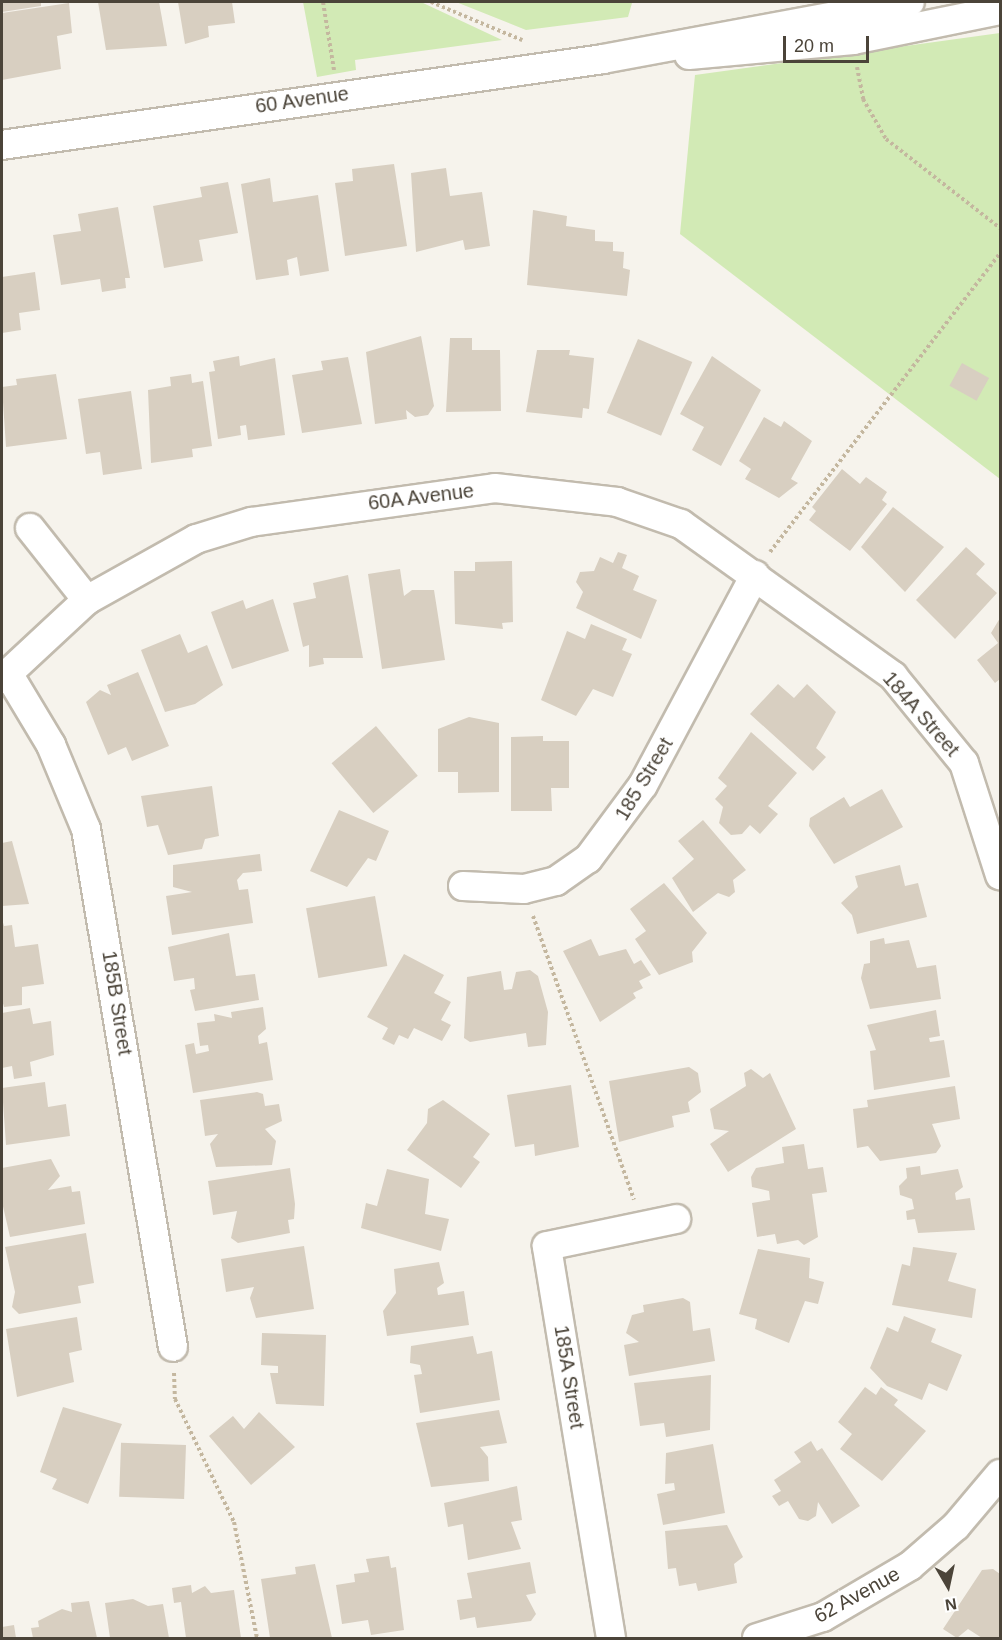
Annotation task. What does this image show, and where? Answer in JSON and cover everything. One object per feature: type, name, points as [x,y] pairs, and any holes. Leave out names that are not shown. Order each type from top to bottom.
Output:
[{"type":"street","name":"60 Avenue","points":[[2,145],[338,94],[603,59],[910,2]]},
{"type":"street","name":"60 Avenue","points":[[603,59],[775,51],[915,31],[1000,10]]},
{"type":"street","name":"60A Avenue","points":[[5,677],[87,600],[196,539],[251,522],[495,488],[617,502],[681,524],[755,575]]},
{"type":"street","points":[[30,528],[87,600]]},
{"type":"street","name":"184A Street","points":[[755,575],[893,676],[964,763],[1000,875]]},
{"type":"street","name":"185 Street","points":[[463,886],[524,889],[556,881],[588,859],[612,832],[676,727],[755,575]]},
{"type":"street","name":"185B Street","points":[[5,677],[51,745],[86,829],[173,1347]]},
{"type":"street","name":"185A Street","points":[[611,1638],[547,1246],[676,1219]]},
{"type":"street","name":"62 Avenue","points":[[757,1638],[823,1617],[868,1594],[956,1526],[1000,1480]]},
{"type":"path","points":[[322,2],[338,94]]},
{"type":"path","points":[[431,2],[485,28],[521,40],[532,39]]},
{"type":"path","points":[[855,56],[863,99],[886,139],[1000,228]]},
{"type":"path","points":[[770,552],[1000,253]]},
{"type":"path","points":[[524,889],[643,1226]]},
{"type":"path","points":[[173,1347],[175,1400],[234,1522],[257,1638]]},
{"type":"green space","points":[[303,2],[421,2],[502,40],[355,60],[356,70],[317,77]]},
{"type":"green space","points":[[456,2],[642,3],[632,3],[628,17],[526,30]]},
{"type":"green space","points":[[1000,33],[1000,479],[680,234],[695,75]]},
{"type":"building","points":[[2,2],[41,2],[41,6],[2,12]]},
{"type":"building","points":[[98,2],[159,2],[167,46],[106,50]]},
{"type":"building","points":[[178,2],[232,2],[235,23],[208,26],[209,37],[185,44]]},
{"type":"building","points":[[69,3],[72,33],[57,36],[61,69],[2,80],[2,13]]},
{"type":"building","points":[[394,164],[407,246],[345,256],[335,183],[353,181],[352,169]]},
{"type":"building","points":[[446,168],[450,196],[482,192],[490,246],[465,250],[463,240],[416,252],[411,173]]},
{"type":"building","points":[[270,178],[273,202],[318,195],[329,271],[300,276],[297,257],[287,260],[289,275],[256,280],[241,184]]},
{"type":"building","points":[[228,182],[238,233],[199,240],[203,261],[164,268],[153,206],[202,197],[200,187]]},
{"type":"building","points":[[118,207],[130,278],[125,278],[126,288],[102,292],[100,279],[61,285],[53,235],[81,231],[78,214]]},
{"type":"building","points":[[533,210],[567,216],[566,226],[595,230],[595,241],[613,242],[613,251],[624,252],[623,268],[630,270],[627,296],[527,285]]},
{"type":"building","points":[[35,272],[40,310],[19,313],[21,330],[2,333],[2,277]]},
{"type":"building","points":[[421,336],[434,406],[428,415],[415,417],[406,410],[407,419],[375,424],[366,352]]},
{"type":"building","points":[[450,338],[472,338],[472,350],[500,350],[501,411],[446,412]]},
{"type":"building","points":[[638,339],[692,362],[661,436],[607,413]]},
{"type":"building","points":[[537,350],[570,350],[569,355],[594,358],[589,409],[583,408],[582,418],[526,412]]},
{"type":"building","points":[[239,356],[240,366],[275,358],[285,435],[248,440],[246,425],[240,426],[241,435],[218,439],[209,372],[215,371],[213,361]]},
{"type":"building","points":[[712,356],[761,390],[721,466],[692,450],[704,427],[680,414]]},
{"type":"building","points":[[348,357],[362,424],[302,433],[292,375],[323,370],[321,361]]},
{"type":"building","points":[[962,363],[989,378],[977,401],[949,386]]},
{"type":"building","points":[[56,374],[67,439],[6,447],[2,387],[17,385],[16,379]]},
{"type":"building","points":[[191,374],[192,383],[203,381],[212,446],[192,449],[193,457],[151,463],[148,390],[171,386],[170,377]]},
{"type":"building","points":[[131,391],[142,469],[103,475],[100,452],[86,454],[78,399]]},
{"type":"building","points":[[764,417],[781,427],[784,421],[812,441],[791,479],[798,483],[779,498],[745,479],[751,469],[739,461]]},
{"type":"building","points":[[842,469],[860,484],[866,477],[887,492],[882,500],[887,504],[850,551],[809,520],[816,511],[812,507]]},
{"type":"building","points":[[893,507],[944,547],[905,592],[861,547]]},
{"type":"building","points":[[966,547],[985,564],[976,574],[997,593],[955,639],[916,600]]},
{"type":"building","points":[[618,552],[627,555],[622,568],[639,576],[633,590],[657,600],[641,639],[576,608],[583,592],[576,582],[580,572],[594,571],[600,557],[613,563]]},
{"type":"building","points":[[512,561],[513,622],[502,623],[503,629],[455,624],[454,571],[475,571],[475,562]]},
{"type":"building","points":[[400,569],[404,596],[412,590],[434,590],[445,660],[382,669],[368,574]]},
{"type":"building","points":[[348,575],[363,658],[323,658],[324,664],[309,667],[309,645],[303,647],[293,603],[316,598],[313,583]]},
{"type":"building","points":[[273,599],[289,651],[232,669],[211,612],[243,600],[246,609]]},
{"type":"building","points":[[1000,618],[1000,679],[995,683],[977,660],[998,643],[991,633]]},
{"type":"building","points":[[591,624],[627,639],[622,650],[632,654],[613,697],[593,689],[576,716],[541,700],[567,631],[585,639]]},
{"type":"building","points":[[180,634],[188,653],[207,645],[223,685],[195,704],[165,712],[141,650]]},
{"type":"building","points":[[138,672],[169,746],[132,761],[126,747],[108,755],[86,702],[100,690],[111,695],[107,685]]},
{"type":"building","points":[[778,684],[794,698],[807,684],[836,712],[816,748],[826,757],[813,771],[750,714]]},
{"type":"building","points":[[469,717],[499,723],[499,792],[458,793],[458,772],[438,772],[438,729]]},
{"type":"building","points":[[376,726],[418,776],[373,813],[332,763]]},
{"type":"building","points":[[751,732],[797,773],[768,806],[778,814],[760,834],[750,825],[742,834],[731,835],[719,823],[723,807],[715,799],[727,786],[718,778]]},
{"type":"building","points":[[543,736],[543,741],[569,741],[569,788],[551,788],[552,811],[511,811],[511,737]]},
{"type":"building","points":[[212,786],[219,836],[205,839],[202,849],[168,855],[158,825],[147,827],[141,796]]},
{"type":"building","points":[[882,789],[903,827],[834,864],[809,826],[810,818],[844,797],[850,807]]},
{"type":"building","points":[[339,810],[389,831],[376,861],[368,858],[347,887],[310,871]]},
{"type":"building","points":[[703,820],[746,870],[733,880],[735,892],[729,897],[718,893],[693,912],[672,878],[694,859],[678,841]]},
{"type":"building","points":[[12,841],[29,904],[2,906],[2,843]]},
{"type":"building","points":[[260,854],[262,871],[243,873],[237,880],[239,890],[248,889],[253,923],[172,935],[166,896],[192,892],[173,887],[173,865]]},
{"type":"building","points":[[900,865],[905,886],[918,883],[927,917],[857,934],[852,915],[841,903],[858,887],[855,876]]},
{"type":"building","points":[[664,883],[707,933],[692,952],[693,962],[659,975],[635,939],[646,931],[630,909]]},
{"type":"building","points":[[375,896],[387,966],[318,978],[306,908]]},
{"type":"building","points":[[2,919],[4,926],[12,925],[15,947],[38,944],[44,984],[22,987],[22,1005],[4,1007],[2,1000]]},
{"type":"building","points":[[229,933],[236,976],[255,974],[259,1000],[195,1011],[190,990],[195,989],[194,978],[174,981],[168,947]]},
{"type":"building","points":[[884,938],[885,944],[909,940],[917,968],[936,965],[941,999],[870,1009],[861,978],[864,964],[870,963],[870,941]]},
{"type":"building","points":[[591,939],[599,956],[626,949],[634,964],[641,960],[651,975],[639,981],[643,988],[633,993],[636,998],[600,1022],[563,951]]},
{"type":"building","points":[[404,954],[444,975],[434,993],[451,1002],[441,1020],[451,1025],[442,1041],[414,1028],[408,1039],[399,1035],[394,1045],[382,1039],[388,1028],[367,1017]]},
{"type":"building","points":[[530,970],[538,976],[548,1012],[546,1045],[528,1047],[526,1033],[470,1042],[464,1038],[467,977],[501,971],[504,990],[512,989],[516,972]]},
{"type":"building","points":[[263,1007],[266,1029],[258,1036],[259,1044],[267,1042],[273,1080],[193,1093],[185,1045],[194,1043],[196,1054],[209,1051],[208,1045],[200,1046],[197,1023],[215,1021],[214,1014],[232,1018],[231,1012]]},
{"type":"building","points":[[30,1008],[33,1024],[51,1021],[54,1055],[30,1062],[32,1076],[14,1079],[12,1066],[2,1068],[2,1013]]},
{"type":"building","points":[[936,1010],[940,1036],[929,1038],[930,1042],[944,1040],[950,1077],[874,1090],[870,1051],[876,1050],[867,1025]]},
{"type":"building","points":[[689,1067],[698,1073],[701,1092],[688,1102],[690,1112],[672,1116],[674,1127],[619,1142],[609,1081]]},
{"type":"building","points":[[751,1069],[763,1078],[770,1073],[796,1129],[728,1172],[710,1144],[729,1131],[714,1129],[710,1109],[746,1086],[744,1073]]},
{"type":"building","points":[[45,1082],[48,1107],[66,1104],[70,1136],[6,1145],[2,1088]]},
{"type":"building","points":[[571,1085],[579,1147],[535,1156],[534,1144],[515,1147],[507,1095]]},
{"type":"building","points":[[955,1086],[960,1119],[932,1124],[941,1146],[936,1153],[880,1161],[868,1146],[857,1148],[853,1109],[868,1107],[867,1100]]},
{"type":"building","points":[[257,1092],[263,1094],[265,1106],[279,1104],[282,1121],[265,1129],[276,1141],[272,1165],[216,1167],[210,1144],[218,1134],[205,1136],[200,1100]]},
{"type":"building","points":[[443,1100],[490,1134],[473,1157],[480,1162],[461,1188],[407,1150],[427,1123],[428,1109]]},
{"type":"building","points":[[804,1144],[808,1169],[823,1167],[827,1192],[812,1194],[818,1237],[804,1245],[798,1240],[777,1244],[775,1234],[757,1237],[752,1203],[770,1200],[769,1191],[752,1187],[751,1177],[756,1168],[784,1163],[782,1147]]},
{"type":"building","points":[[51,1159],[60,1176],[48,1190],[71,1186],[72,1192],[80,1191],[85,1224],[10,1237],[2,1202],[2,1168]]},
{"type":"building","points":[[920,1166],[921,1175],[958,1169],[963,1187],[955,1193],[956,1200],[970,1198],[975,1230],[918,1233],[915,1219],[907,1220],[906,1211],[914,1209],[912,1199],[900,1195],[899,1186],[907,1178],[906,1168]]},
{"type":"building","points":[[290,1168],[295,1204],[294,1219],[288,1220],[290,1233],[238,1243],[231,1238],[237,1211],[213,1215],[208,1181]]},
{"type":"building","points":[[387,1169],[429,1179],[425,1214],[449,1219],[441,1251],[361,1228],[366,1203],[377,1206]]},
{"type":"building","points":[[86,1233],[94,1283],[78,1286],[81,1303],[19,1314],[12,1307],[15,1292],[5,1247]]},
{"type":"building","points":[[304,1246],[314,1309],[256,1318],[250,1298],[254,1287],[226,1292],[221,1259]]},
{"type":"building","points":[[913,1247],[957,1253],[948,1281],[976,1289],[972,1318],[892,1305],[902,1264],[910,1266]]},
{"type":"building","points":[[758,1249],[810,1258],[809,1278],[824,1282],[818,1304],[805,1301],[789,1343],[755,1329],[757,1319],[739,1314]]},
{"type":"building","points":[[439,1262],[444,1283],[437,1288],[438,1295],[464,1291],[469,1325],[387,1336],[383,1311],[396,1293],[394,1269]]},
{"type":"building","points":[[683,1298],[690,1302],[693,1331],[710,1328],[715,1361],[629,1376],[624,1345],[639,1342],[626,1333],[632,1315],[644,1312],[643,1305]]},
{"type":"building","points":[[904,1316],[936,1329],[931,1342],[962,1355],[947,1391],[929,1383],[922,1400],[887,1386],[870,1368],[887,1327],[898,1332]]},
{"type":"building","points":[[77,1317],[82,1350],[69,1353],[74,1382],[17,1397],[6,1329]]},
{"type":"building","points":[[262,1333],[326,1335],[324,1406],[276,1404],[270,1373],[278,1373],[278,1366],[261,1365]]},
{"type":"building","points":[[473,1336],[477,1354],[492,1351],[500,1400],[420,1413],[414,1375],[422,1374],[420,1365],[410,1363],[411,1346]]},
{"type":"building","points":[[711,1375],[710,1430],[666,1437],[664,1423],[640,1426],[634,1383]]},
{"type":"building","points":[[865,1387],[876,1395],[881,1387],[898,1400],[894,1405],[926,1431],[882,1481],[840,1449],[852,1434],[838,1422]]},
{"type":"building","points":[[63,1407],[122,1424],[88,1504],[52,1489],[57,1479],[40,1472]]},
{"type":"building","points":[[499,1410],[507,1443],[480,1447],[488,1457],[489,1481],[431,1487],[416,1423]]},
{"type":"building","points":[[259,1412],[295,1447],[251,1485],[209,1436],[233,1416],[244,1429]]},
{"type":"building","points":[[811,1441],[817,1451],[822,1448],[860,1506],[832,1524],[818,1502],[816,1516],[808,1521],[799,1519],[788,1501],[779,1506],[772,1496],[781,1491],[774,1480],[801,1462],[794,1452]]},
{"type":"building","points":[[121,1443],[186,1445],[184,1499],[119,1497]]},
{"type":"building","points":[[713,1444],[725,1513],[663,1525],[657,1494],[675,1490],[674,1483],[665,1484],[666,1453]]},
{"type":"building","points":[[517,1486],[522,1520],[511,1522],[521,1549],[468,1560],[463,1524],[448,1527],[444,1503]]},
{"type":"building","points":[[727,1525],[743,1557],[734,1564],[737,1583],[698,1591],[696,1583],[679,1586],[676,1568],[668,1569],[665,1531]]},
{"type":"building","points":[[389,1556],[391,1568],[396,1567],[404,1630],[371,1635],[368,1620],[342,1624],[336,1585],[355,1582],[354,1574],[369,1572],[366,1559]]},
{"type":"building","points":[[530,1562],[536,1593],[526,1595],[536,1614],[531,1621],[477,1628],[475,1617],[460,1620],[457,1600],[472,1598],[467,1573]]},
{"type":"building","points":[[315,1564],[332,1638],[270,1638],[261,1579],[296,1574],[295,1567]]},
{"type":"building","points":[[993,1569],[1000,1574],[1000,1638],[982,1638],[968,1629],[957,1638],[943,1629],[982,1570]]},
{"type":"building","points":[[191,1585],[192,1593],[205,1586],[211,1593],[234,1590],[241,1638],[186,1638],[181,1602],[174,1603],[172,1588]]},
{"type":"building","points":[[133,1599],[148,1606],[163,1604],[169,1638],[110,1638],[105,1603]]},
{"type":"building","points":[[89,1601],[97,1638],[33,1638],[31,1628],[39,1627],[38,1621],[62,1609],[72,1612],[71,1603]]},
{"type":"building","points":[[14,1625],[16,1638],[2,1638],[2,1627]]}]
